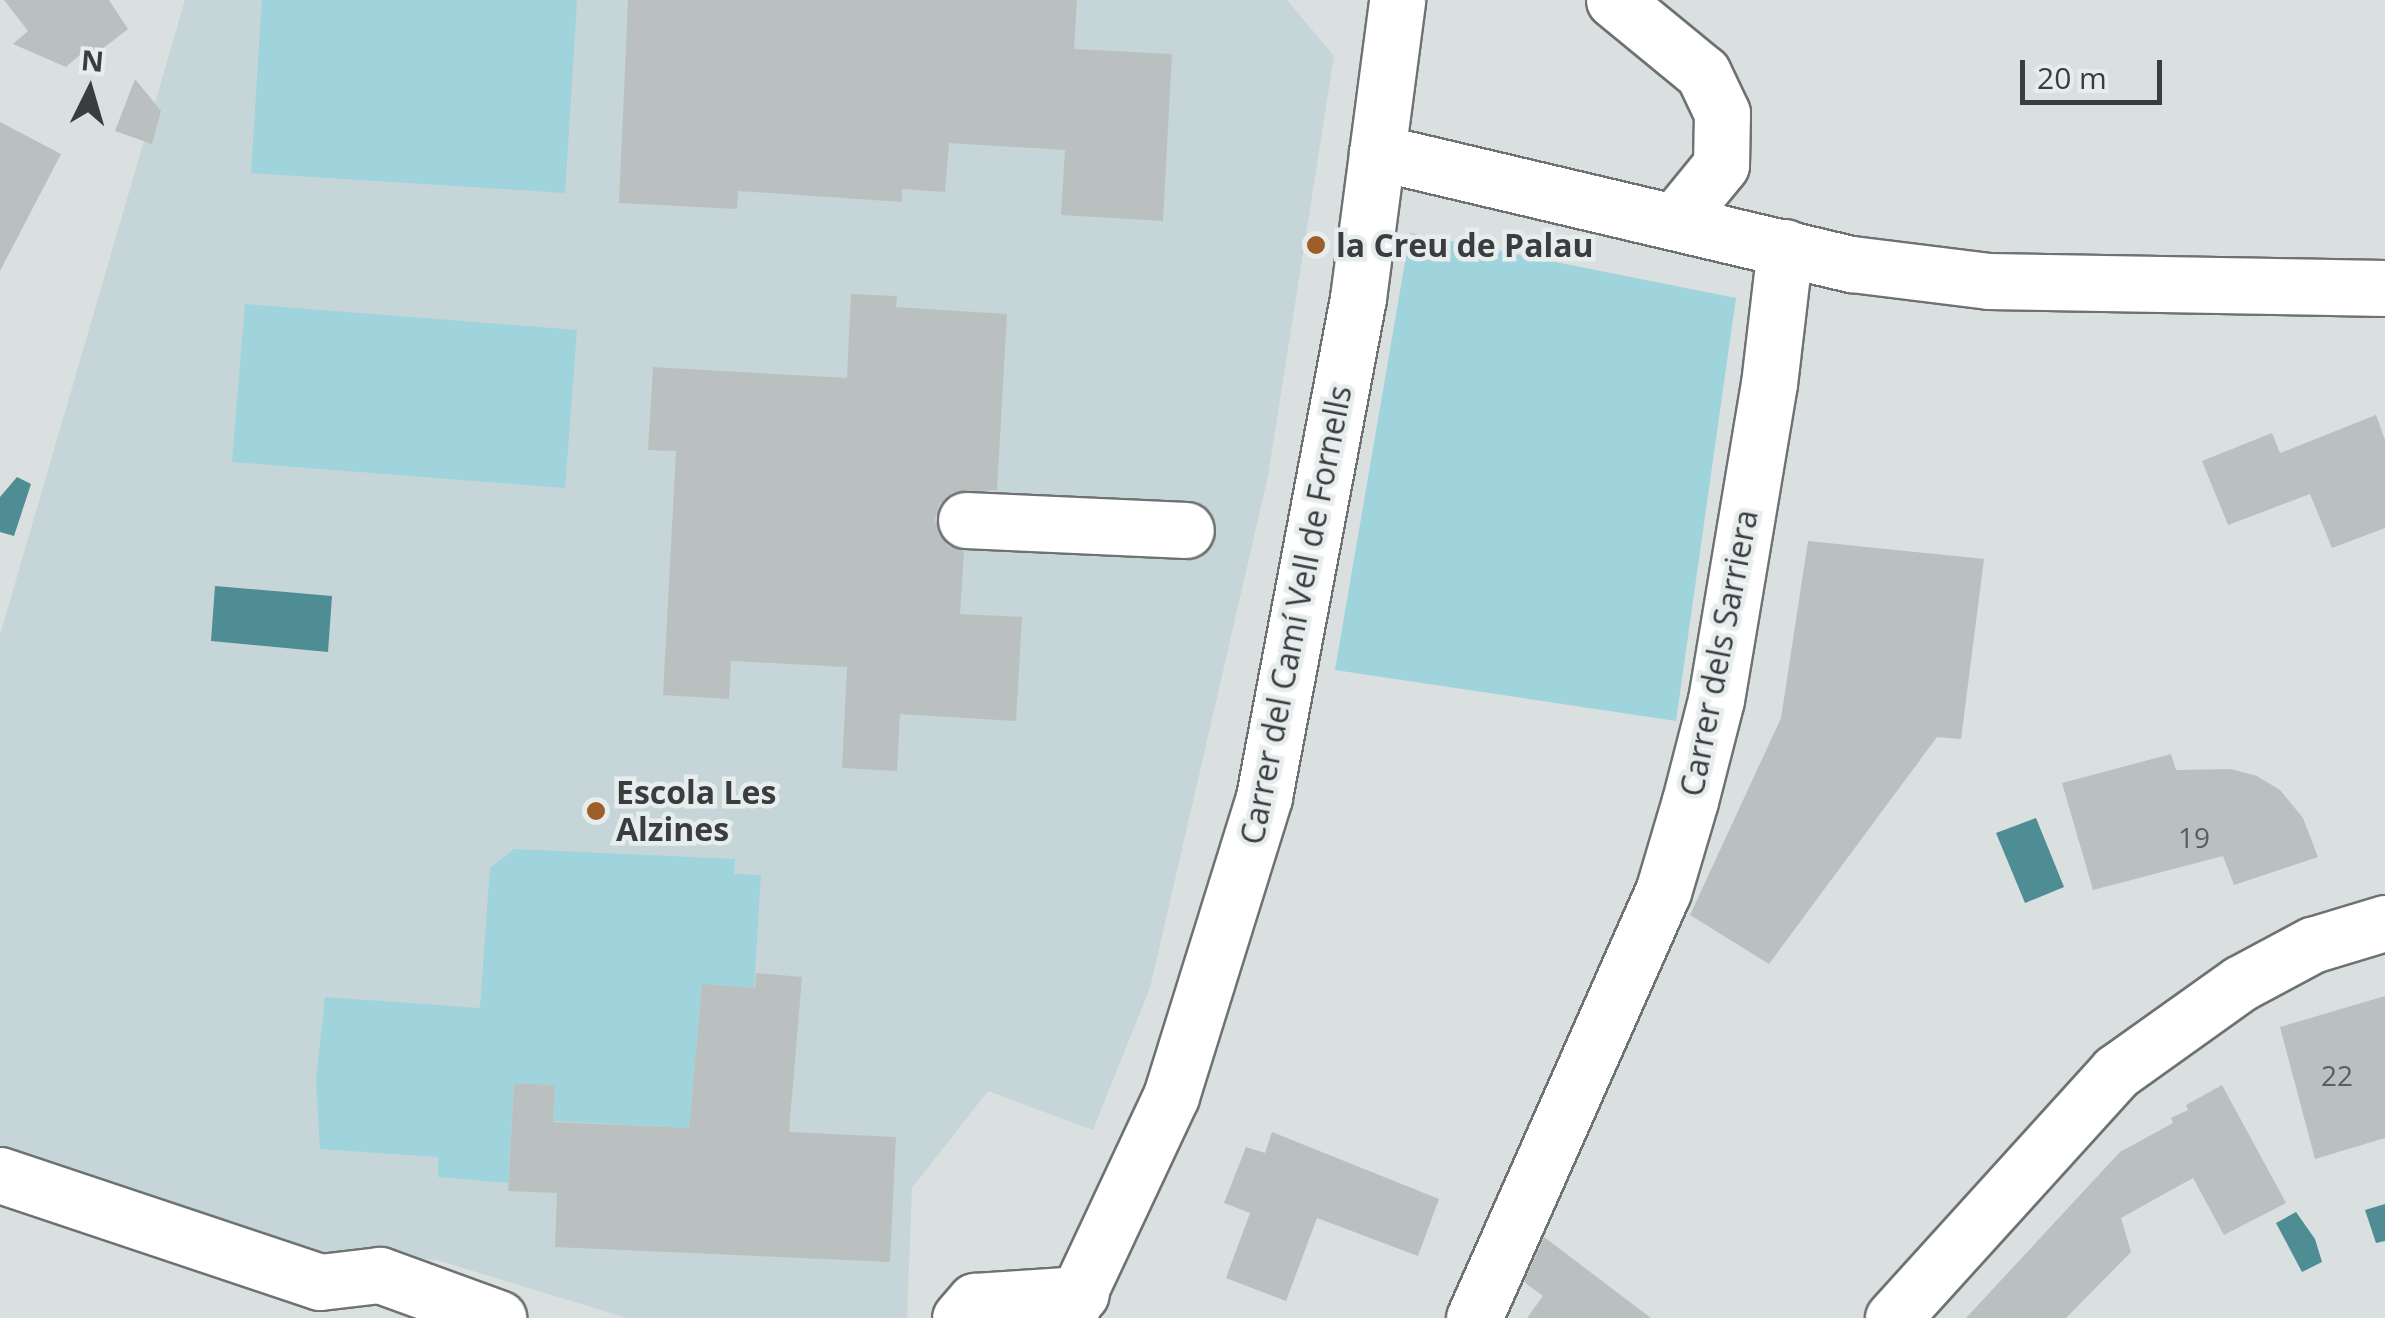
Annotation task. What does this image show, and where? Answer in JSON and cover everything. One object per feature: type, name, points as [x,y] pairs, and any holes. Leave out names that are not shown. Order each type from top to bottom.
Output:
[{"type":"street","name":"Carrer del Camí Vell de Fornells","points":[[1074,1306],[1171,1096],[1264,797],[1358,298],[1397,0]]},
{"type":"street","points":[[1614,0],[1703,73],[1722,113],[1721,165],[1676,220]]},
{"type":"street","points":[[1377,152],[1852,264],[1989,282],[2385,288]]},
{"type":"street","name":"Carrer dels Sarriera","points":[[1474,1318],[1637,956],[1663,892],[1690,801],[1719,681],[1769,384],[1784,247]]},
{"type":"street","points":[[966,520],[1186,530]]},
{"type":"street","points":[[1893,1318],[2116,1072],[2241,982],[2312,945],[2385,923]]},
{"type":"street","points":[[0,1175],[320,1282],[380,1274],[498,1318]]},
{"type":"street","points":[[960,1318],[975,1301],[1074,1306]]},
{"type":"shaded area","name":"Escola Les Alzines","points":[[185,0],[1287,0],[1334,56],[1268,476],[1150,988],[1093,1130],[988,1091],[912,1188],[907,1318],[627,1318],[437,1260],[313,1253],[0,1165],[0,635]]},
{"type":"shaded area","points":[[262,0],[577,0],[565,193],[251,173]]},
{"type":"shaded area","points":[[1410,233],[1736,298],[1676,721],[1335,670]]},
{"type":"shaded area","points":[[245,304],[577,330],[565,488],[232,462]]},
{"type":"shaded area","points":[[17,477],[31,484],[14,536],[0,532],[0,497]]},
{"type":"shaded area","points":[[215,586],[332,596],[328,652],[211,641]]},
{"type":"shaded area","points":[[2036,818],[2064,887],[2025,903],[1996,833]]},
{"type":"shaded area","points":[[514,849],[735,859],[734,874],[761,875],[754,988],[702,985],[689,1128],[553,1121],[555,1085],[514,1083],[508,1183],[438,1177],[438,1157],[320,1149],[316,1079],[325,997],[480,1008],[490,868]]},
{"type":"shaded area","points":[[2385,1204],[2385,1241],[2376,1243],[2365,1210]]},
{"type":"shaded area","points":[[2296,1212],[2315,1239],[2322,1262],[2302,1272],[2276,1223]]},
{"type":"building","points":[[4,0],[109,0],[128,29],[88,60],[82,53],[66,67],[13,44],[28,31]]},
{"type":"building","points":[[628,0],[1077,0],[1074,49],[1172,54],[1163,221],[1061,215],[1065,150],[949,143],[945,192],[902,189],[902,202],[738,191],[737,209],[619,203]]},
{"type":"building","points":[[135,79],[161,111],[152,144],[115,131]]},
{"type":"building","points":[[0,122],[61,154],[0,271]]},
{"type":"building","points":[[851,294],[897,296],[896,307],[1007,314],[997,490],[953,492],[939,504],[935,520],[938,533],[948,546],[964,551],[960,614],[1022,617],[1016,721],[900,714],[897,771],[842,768],[847,667],[731,661],[729,699],[663,695],[676,451],[648,450],[653,367],[847,378]]},
{"type":"building","points":[[2376,415],[2385,440],[2385,528],[2332,548],[2310,494],[2228,525],[2202,461],[2272,433],[2280,453]]},
{"type":"building","points":[[1808,541],[1984,559],[1961,739],[1937,737],[1769,964],[1690,915],[1781,718]]},
{"type":"building","points":[[2171,754],[2176,770],[2231,769],[2257,776],[2280,790],[2303,818],[2318,857],[2234,885],[2223,856],[2093,890],[2062,783]]},
{"type":"building","points":[[756,973],[802,977],[789,1132],[896,1137],[890,1262],[555,1247],[557,1193],[508,1191],[514,1083],[555,1085],[553,1122],[689,1128],[702,984],[755,988]]},
{"type":"building","points":[[2385,996],[2385,1138],[2315,1159],[2280,1027]]},
{"type":"building","points":[[2222,1085],[2286,1203],[2224,1235],[2193,1178],[2121,1218],[2131,1252],[2066,1318],[1966,1318],[2120,1152],[2173,1123],[2171,1118],[2188,1110],[2186,1105]]},
{"type":"building","points":[[1272,1132],[1439,1199],[1418,1256],[1317,1218],[1286,1301],[1226,1278],[1250,1213],[1224,1203],[1246,1147],[1265,1153]]},
{"type":"building","points":[[1544,1237],[1651,1318],[1527,1318],[1543,1296],[1524,1282]]},
{"type":"place","name":"la Creu de Palau","points":[[1316,245]]},
{"type":"place","name":"Escola Les Alzines","points":[[596,811]]}]
